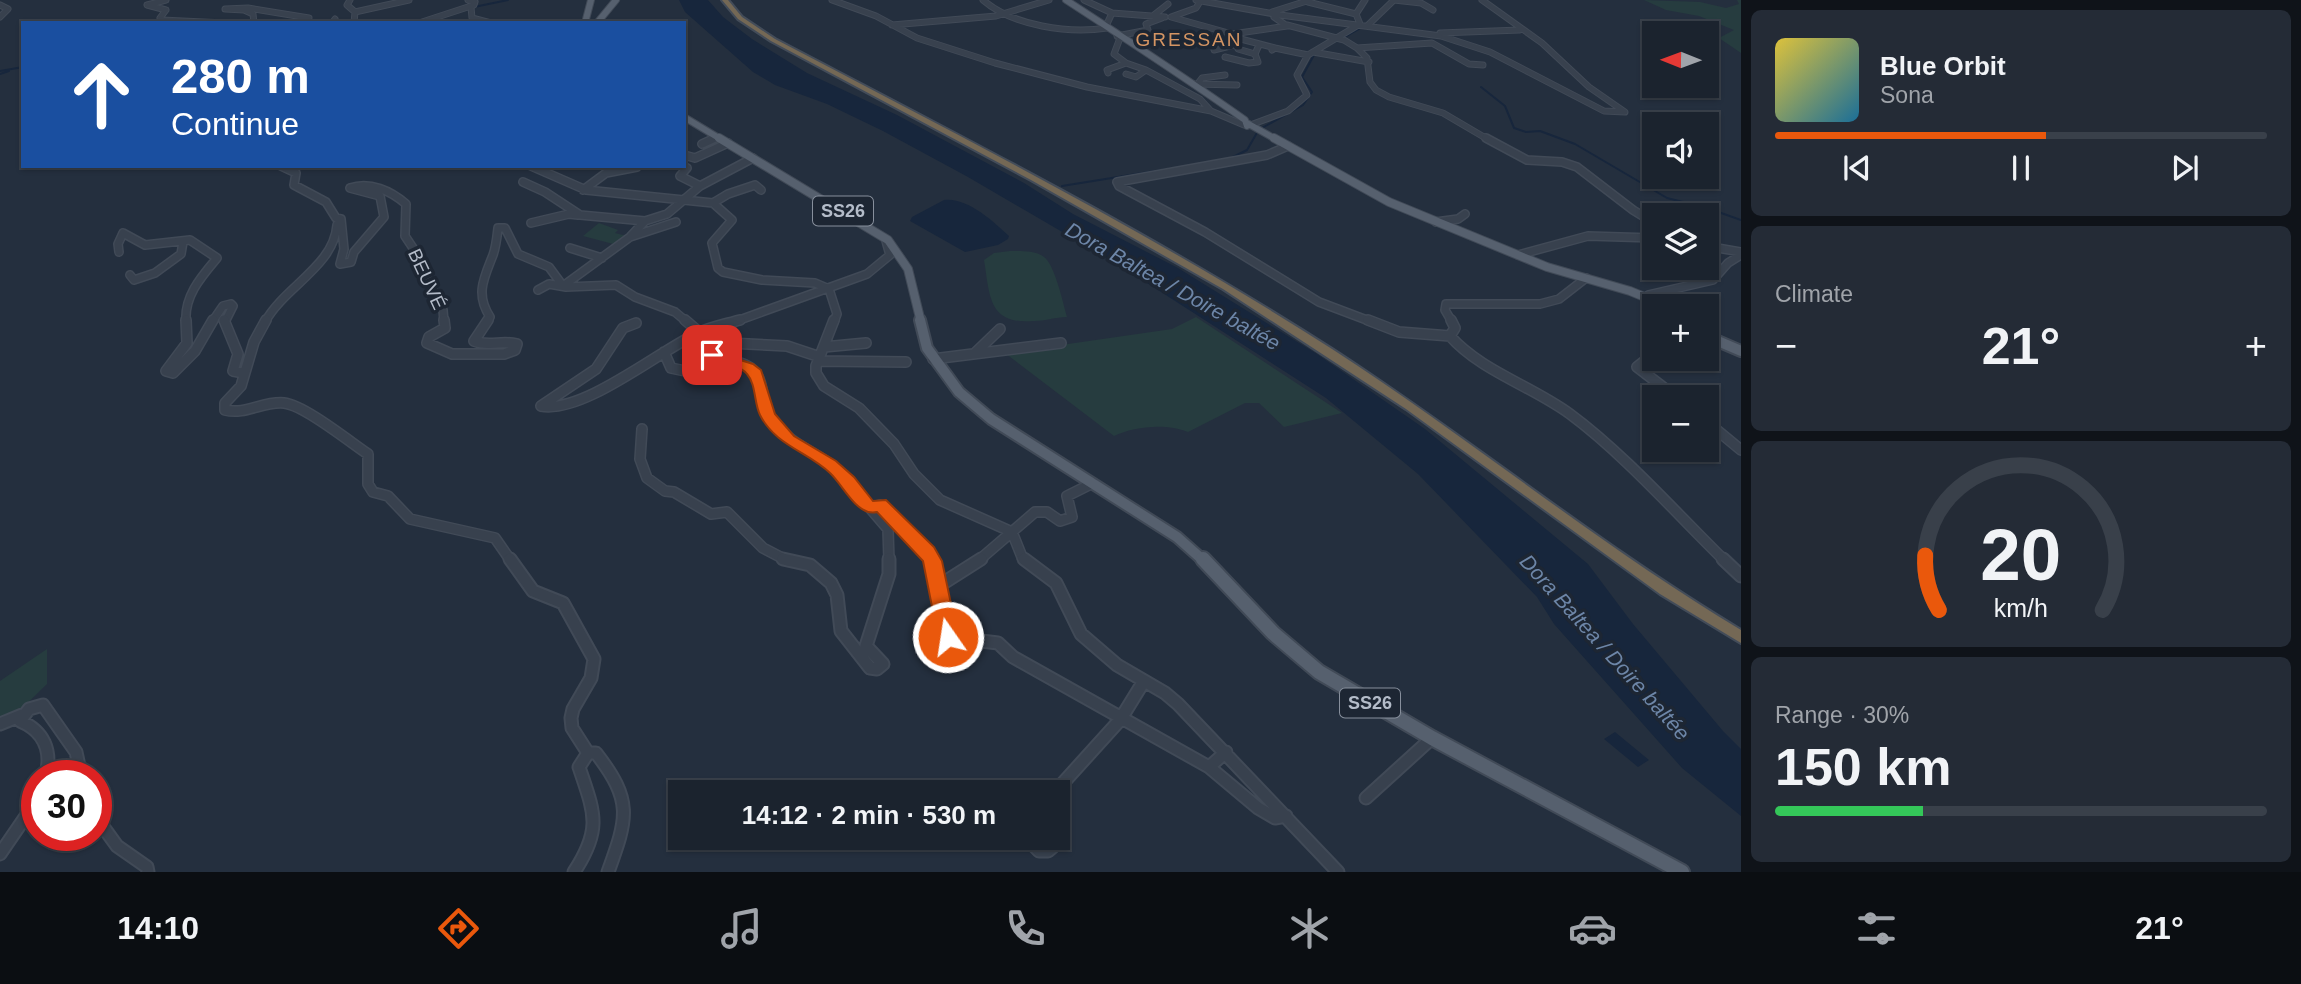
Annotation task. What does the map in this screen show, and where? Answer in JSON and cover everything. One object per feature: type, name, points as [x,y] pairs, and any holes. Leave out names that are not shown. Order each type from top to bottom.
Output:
[{"type":"highway","points":[[727,0],[743,17],[776,39],[1145,235],[1295,324],[1456,432],[1638,565],[1741,630]]},
{"type":"highway","points":[[727,0],[740,18],[773,40],[1157,246],[1288,325],[1450,434],[1630,567],[1697,612],[1741,637]]},
{"type":"main road","points":[[586,21],[591,0]]},
{"type":"main road","points":[[596,21],[608,0]]},
{"type":"main road","points":[[597,21],[616,0]]},
{"type":"main road","points":[[1066,0],[1167,69],[1196,83],[1249,125],[1378,196],[1518,255],[1642,296]]},
{"type":"main road","name":"SS26","points":[[686,118],[888,240],[908,268],[923,336],[933,359],[959,392],[977,408],[1159,524],[1196,552],[1273,634],[1320,672],[1432,738],[1682,872]]},
{"type":"main road","points":[[1719,342],[1741,351]]},
{"type":"street","points":[[166,0],[147,5],[166,10],[160,18],[162,20],[183,21]]},
{"type":"street","points":[[350,0],[348,6],[355,12],[409,0]]},
{"type":"street","points":[[440,18],[471,7],[475,2],[468,0]]},
{"type":"street","points":[[832,0],[918,38],[995,63],[1087,87],[1211,111],[1249,125],[1288,111],[1307,95],[1297,75],[1311,53],[1341,39],[1359,25],[1360,18],[1356,13],[1308,1],[1266,13]]},
{"type":"street","points":[[983,0],[988,6],[1006,13],[1079,33],[1107,27],[1112,13]]},
{"type":"street","points":[[1084,0],[1112,13],[1168,17],[1272,49],[1369,62]]},
{"type":"street","points":[[1211,111],[1200,99],[1126,62],[1113,51],[1118,37],[1147,30],[1146,24],[1196,8],[1198,0],[1266,13],[1426,34],[1490,52],[1604,111],[1625,112],[1588,87],[1548,48],[1482,0]]},
{"type":"street","points":[[1356,13],[1365,0]]},
{"type":"street","points":[[1367,26],[1394,0],[1421,3],[1433,10]]},
{"type":"street","points":[[892,25],[1006,13],[1049,4]]},
{"type":"street","points":[[1154,15],[1168,4]]},
{"type":"street","points":[[0,5],[8,9],[0,17]]},
{"type":"street","points":[[254,21],[253,14],[249,11],[225,9],[230,7],[264,10],[284,16],[309,18],[309,21]]},
{"type":"street","points":[[471,7],[471,18],[483,21]]},
{"type":"street","points":[[354,21],[355,12]]},
{"type":"street","points":[[1266,13],[1287,24],[1341,39],[1357,48],[1365,54],[1369,62],[1366,71],[1368,82],[1376,90],[1405,102],[1431,107],[1520,158],[1560,160],[1574,166],[1597,180],[1624,206],[1642,216]]},
{"type":"street","points":[[1232,36],[1255,29],[1280,29],[1287,24]]},
{"type":"street","points":[[1407,31],[1505,32],[1520,30],[1517,25]]},
{"type":"street","points":[[1426,34],[1432,43],[1469,64],[1483,65]]},
{"type":"street","points":[[1226,57],[1255,63],[1259,61],[1255,54],[1238,49],[1232,36]]},
{"type":"street","points":[[1272,49],[1282,42]]},
{"type":"street","points":[[1357,48],[1432,43]]},
{"type":"street","points":[[1214,50],[1234,45]]},
{"type":"street","points":[[1255,54],[1259,45]]},
{"type":"street","points":[[1108,73],[1107,70],[1126,62]]},
{"type":"street","points":[[1126,74],[1136,77],[1146,70]]},
{"type":"street","points":[[1196,83],[1202,78],[1225,75]]},
{"type":"street","points":[[1196,83],[1237,85]]},
{"type":"street","points":[[1112,90],[1123,85]]},
{"type":"street","points":[[702,144],[718,137]]},
{"type":"street","points":[[686,156],[695,158],[728,143]]},
{"type":"street","points":[[1289,146],[1266,155],[1116,182],[1205,232],[1319,302],[1399,332],[1450,336],[1466,354],[1511,377],[1570,415],[1615,454],[1741,576]]},
{"type":"street","points":[[531,223],[569,214],[645,220],[667,214],[699,186],[753,158]]},
{"type":"street","points":[[285,168],[296,173],[294,185],[326,202],[337,218],[336,240],[332,249],[273,307],[254,342],[241,386],[225,403],[225,410],[245,412],[273,404],[290,404],[368,454],[368,484],[373,492],[388,496],[410,519],[488,534],[495,538],[533,591],[563,603],[594,659],[591,678],[573,709],[571,718],[572,728],[588,753]]},
{"type":"street","points":[[535,168],[583,190],[713,203],[732,220],[712,243],[718,268],[723,272],[750,279],[815,283],[829,289],[837,314],[816,373],[824,386],[859,408],[894,444],[929,490],[951,507],[1012,532],[1023,557],[1056,583],[1081,634],[1117,665],[1178,704],[1338,872]]},
{"type":"street","points":[[583,190],[606,173],[631,168]]},
{"type":"street","points":[[687,169],[680,176],[699,186]]},
{"type":"street","points":[[523,183],[545,192],[580,215]]},
{"type":"street","name":"BEUVÉ","points":[[337,218],[341,219],[343,240],[340,261],[345,265],[351,262],[354,252],[379,224],[384,210],[380,196],[350,188],[363,185],[395,194],[406,204],[405,236],[423,263],[445,320],[445,328],[429,337],[426,343],[447,353],[504,354],[512,353],[517,347],[517,344],[509,341],[485,344],[474,341],[491,317],[482,305],[481,288],[484,272],[494,253],[498,228],[505,228],[519,257],[550,268],[563,286]]},
{"type":"street","points":[[713,203],[728,194],[755,185],[761,190]]},
{"type":"street","points":[[1436,222],[1458,219],[1465,214]]},
{"type":"street","points":[[563,286],[630,237],[645,220]]},
{"type":"street","points":[[630,237],[676,222]]},
{"type":"street","points":[[119,252],[118,244],[123,233],[145,246],[190,240],[217,258],[215,264],[196,282],[185,310],[187,343],[166,371],[173,373],[179,369],[204,341],[222,308],[231,304],[233,306],[224,325],[234,339],[238,354],[233,371],[244,373]]},
{"type":"street","points":[[1518,255],[1588,236],[1642,238]]},
{"type":"street","points":[[636,323],[622,328],[596,369],[541,406],[552,408],[604,389],[699,332],[829,289],[873,270],[887,259],[891,252],[885,243],[888,240]]},
{"type":"street","points":[[133,286],[127,281],[130,275],[134,280],[155,274],[181,254],[183,242]]},
{"type":"street","points":[[570,248],[601,258]]},
{"type":"street","points":[[1719,249],[1741,253]]},
{"type":"street","points":[[1654,294],[1713,280],[1741,253]]},
{"type":"street","points":[[1450,336],[1455,328],[1445,310],[1446,304],[1540,304],[1559,299],[1586,278]]},
{"type":"street","points":[[538,290],[549,284],[622,287],[635,297],[675,312],[699,332]]},
{"type":"street","points":[[642,429],[640,459],[647,478],[665,491],[674,492],[711,514],[727,512],[763,548],[785,560],[810,565],[831,583],[837,595],[841,631],[870,668],[877,669],[883,664],[866,646],[888,574],[888,529],[861,501],[849,481],[825,461],[789,440],[768,415],[756,373],[748,367],[712,355],[707,349],[712,328]]},
{"type":"street","points":[[970,355],[982,349],[1000,330]]},
{"type":"street","points":[[708,342],[788,346],[821,355],[906,362]]},
{"type":"street","points":[[821,355],[866,343]]},
{"type":"street","points":[[933,359],[1061,343]]},
{"type":"street","points":[[664,352],[671,368],[685,371]]},
{"type":"street","points":[[1642,363],[1636,367],[1660,385]]},
{"type":"street","points":[[1719,432],[1741,450]]},
{"type":"street","points":[[937,587],[957,576],[1034,512],[1047,512],[1060,521],[1072,517],[1068,496],[1093,483]]},
{"type":"street","points":[[870,508],[880,505],[928,551],[933,561],[948,637],[998,643],[1013,657],[1120,720],[1209,766],[1258,808],[1275,818],[1286,816]]},
{"type":"street","points":[[1066,780],[1120,720],[1144,681]]},
{"type":"street","points":[[0,724],[22,715],[28,709],[43,705],[76,751],[78,760]]},
{"type":"street","points":[[22,715],[20,721],[34,726],[43,737],[50,760]]},
{"type":"street","points":[[1366,798],[1432,738]]},
{"type":"street","points":[[1209,766],[1226,752]]},
{"type":"street","points":[[574,872],[586,856],[595,831],[593,806],[579,767],[588,753]]},
{"type":"street","points":[[588,753],[596,753],[624,795],[624,817],[618,849],[608,872]]},
{"type":"street","points":[[0,854],[21,823]]},
{"type":"street","points":[[112,839],[117,846],[147,867],[148,872]]},
{"type":"green space","points":[[1644,0],[1700,2],[1726,8],[1739,4],[1737,0],[1741,0],[1741,53],[1719,38],[1734,30],[1719,24],[1719,21],[1666,10]]},
{"type":"green space","points":[[599,223],[618,230],[615,233],[627,236],[617,245],[583,236]]},
{"type":"green space","points":[[994,253],[1036,253],[1048,261],[1067,317],[1019,321],[1000,313],[990,296],[984,260]]},
{"type":"green space","points":[[1196,317],[1342,413],[1284,427],[1259,403],[1245,403],[1188,432],[1170,427],[1151,427],[1114,436],[1005,353],[1172,329]]},
{"type":"green space","points":[[47,649],[47,684],[0,730],[0,681]]},
{"type":"water","name":"Dora Baltea / Doire baltée","points":[[679,0],[708,0],[723,17],[752,39],[807,73],[897,115],[1024,183],[1073,214],[1178,268],[1317,354],[1425,429],[1588,564],[1633,624],[1741,749],[1741,816],[1682,768],[1554,624],[1537,597],[1418,474],[1326,398],[1119,265],[968,177],[883,131],[827,104],[775,85],[753,72],[685,12]]},
{"type":"water","points":[[944,200],[962,202],[979,211],[1009,236],[1008,239],[998,245],[965,252],[910,221],[912,217]]},
{"type":"water","points":[[1615,732],[1649,760],[1638,767],[1604,739]]},
{"type":"waterway","points":[[474,7],[508,0]]},
{"type":"waterway","points":[[1343,38],[1359,29]]},
{"type":"waterway","points":[[1262,128],[1303,105],[1312,92],[1302,77],[1314,55]]},
{"type":"waterway","points":[[0,71],[21,67]]},
{"type":"waterway","points":[[0,74],[9,71]]},
{"type":"waterway","points":[[1481,87],[1505,106],[1514,128],[1526,132],[1540,131],[1575,144],[1667,198],[1687,203]]},
{"type":"waterway","points":[[1231,158],[1247,150],[1258,131]]},
{"type":"waterway","points":[[1062,186],[1174,168]]},
{"type":"waterway","points":[[1719,212],[1741,220]]},
{"type":"district","name":"GRESSAN","points":[[1189,39]]},
{"type":"route","points":[[712,355],[748,367],[756,373],[768,415],[789,440],[830,464],[849,481],[861,501],[870,508],[880,505],[928,551],[933,561],[933,574],[948,637]]}]
